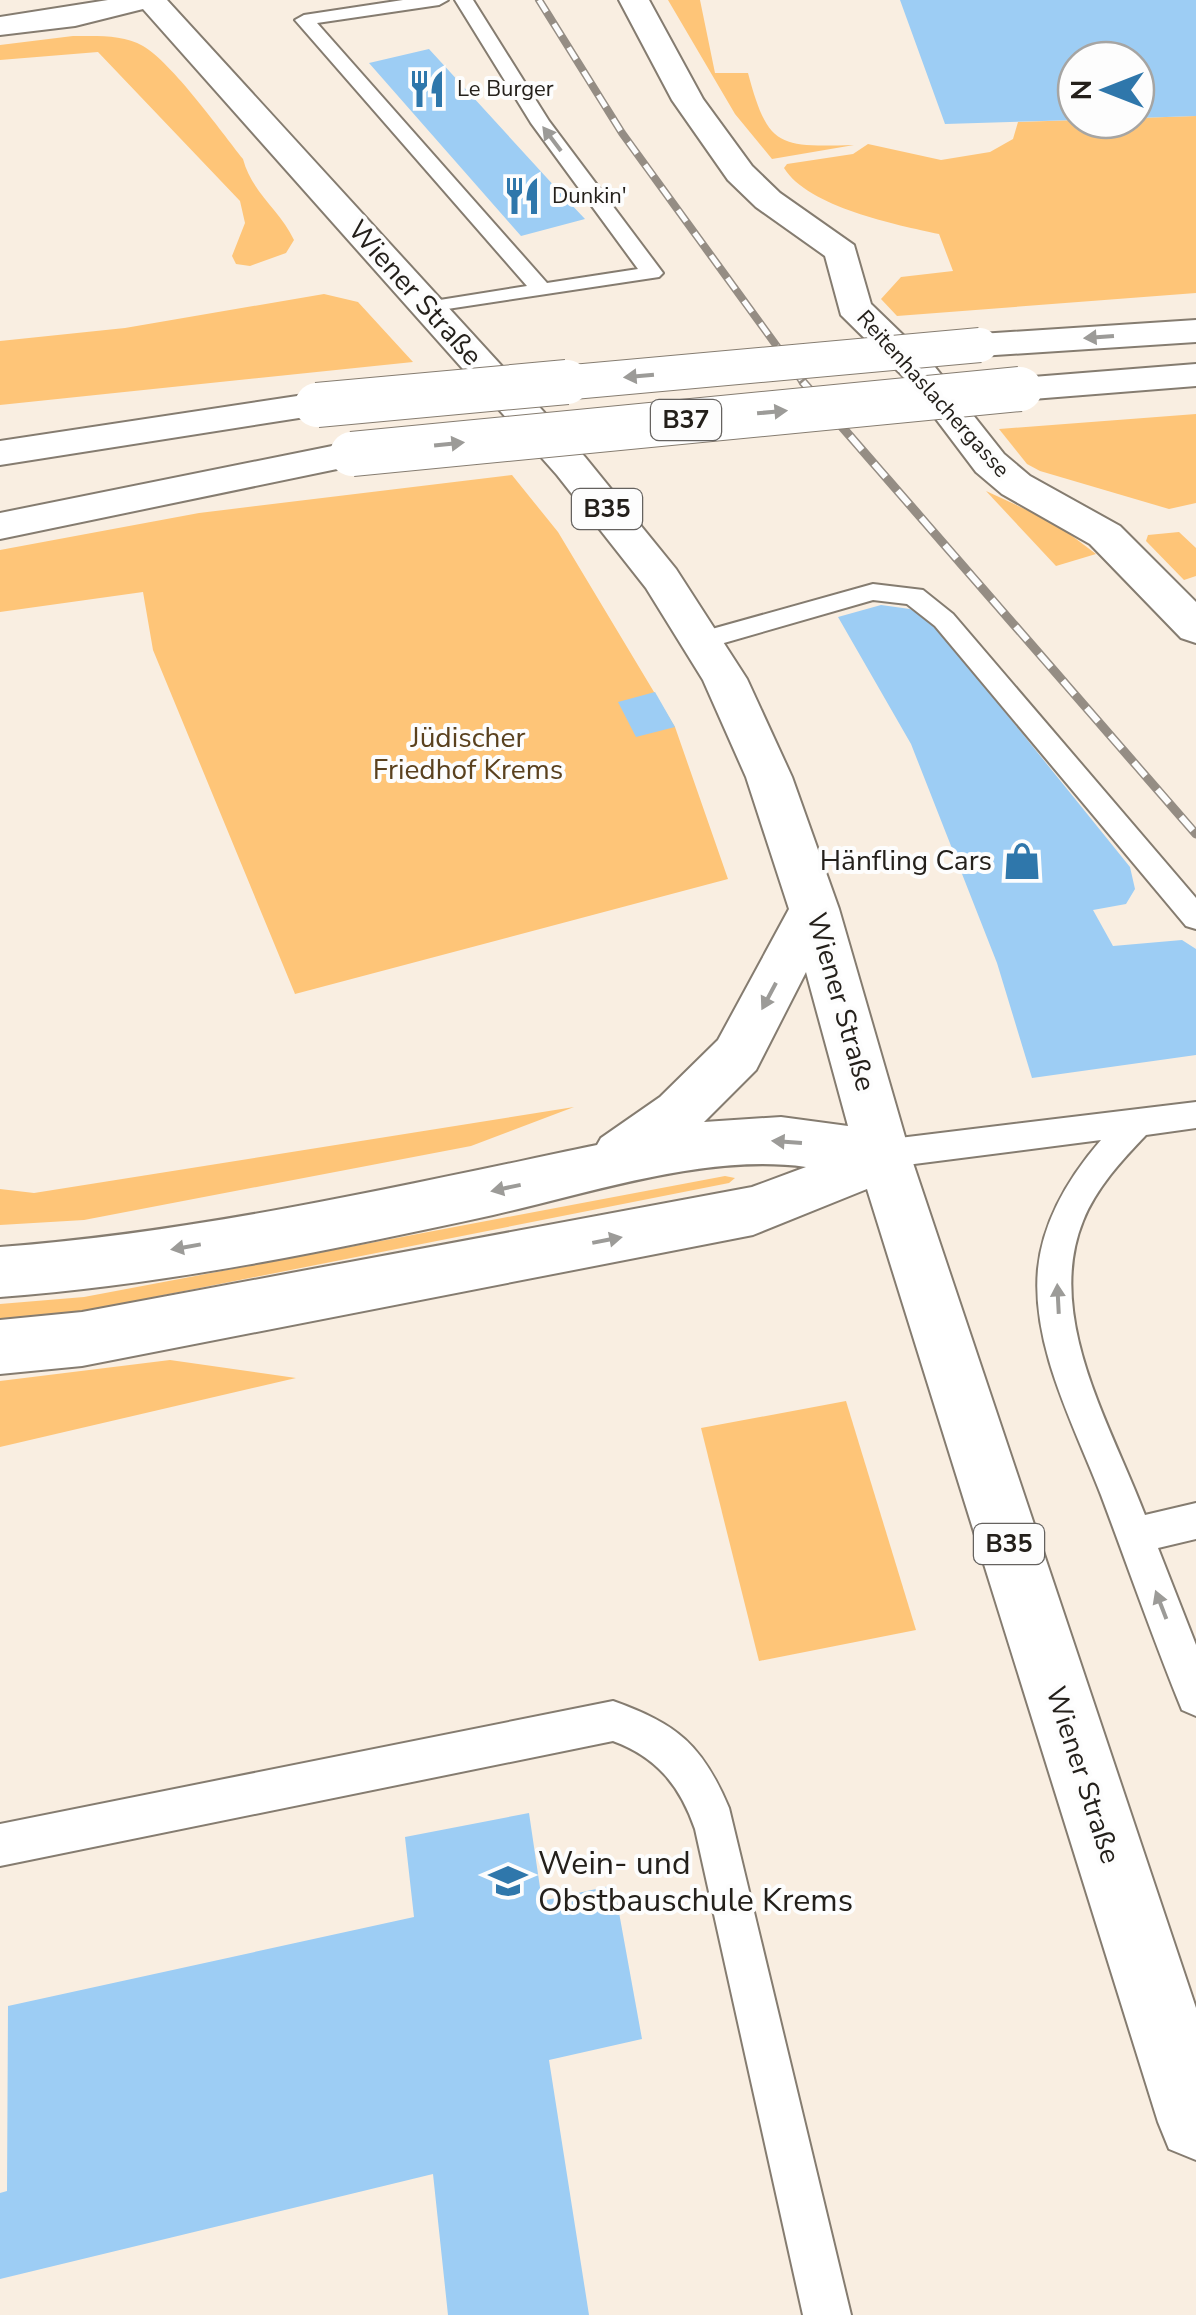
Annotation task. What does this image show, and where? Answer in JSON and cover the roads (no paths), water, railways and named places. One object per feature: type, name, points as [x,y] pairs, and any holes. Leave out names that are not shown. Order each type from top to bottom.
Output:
[{"type":"main road","points":[[0,4],[30,0]]},
{"type":"main road","points":[[0,26],[75,17],[148,0]]},
{"type":"main road","name":"Wiener Straße","points":[[148,0],[430,308],[622,526],[703,640],[769,777],[814,909],[883,1154],[1196,2122]]},
{"type":"main road","name":"Reitenhaslachergasse","points":[[634,0],[688,100],[740,173],[768,200],[842,252],[854,307],[918,370],[990,463],[1016,485],[1071,512],[1104,535],[1196,628]]},
{"type":"main road","name":"B37","points":[[0,453],[317,406],[980,345],[1196,330]]},
{"type":"main road","name":"B37","points":[[0,498],[352,454],[1196,375]]},
{"type":"main road","points":[[0,422],[317,406]]},
{"type":"main road","points":[[0,526],[352,454]]},
{"type":"main road","points":[[601,1167],[679,1113],[737,1055],[814,909]]},
{"type":"main road","points":[[0,1272],[82,1266],[408,1209],[601,1167],[741,1142],[781,1140],[883,1154]]},
{"type":"main road","points":[[0,1347],[100,1336],[753,1211],[824,1186],[883,1154]]},
{"type":"lane","points":[[439,0],[366,5],[304,20],[543,291]]},
{"type":"lane","points":[[430,308],[652,273],[487,42],[464,0]]},
{"type":"lane","points":[[703,640],[874,592],[914,596],[944,620],[1196,918]]},
{"type":"lane","points":[[883,1154],[1196,1115]]},
{"type":"lane","points":[[1138,1122],[1102,1158],[1079,1192],[1058,1243],[1057,1305],[1070,1370],[1196,1696]]},
{"type":"lane","points":[[1134,1536],[1196,1521]]},
{"type":"lane","points":[[0,1845],[614,1721],[654,1734],[699,1779],[716,1829],[827,2315]]},
{"type":"railway","points":[[539,0],[622,133],[805,385]]},
{"type":"railway","points":[[803,382],[1196,834]]},
{"type":"place","name":"Le Burger","points":[[427,89]]},
{"type":"place","name":"Dunkin'","points":[[522,196]]},
{"type":"place","name":"Hänfling Cars","points":[[1022,861]]},
{"type":"place","name":"Wein- und Obstbauschule Krems","points":[[508,1881]]},
{"type":"park label","name":"Jüdischer Friedhof Krems","points":[[468,754]]}]
